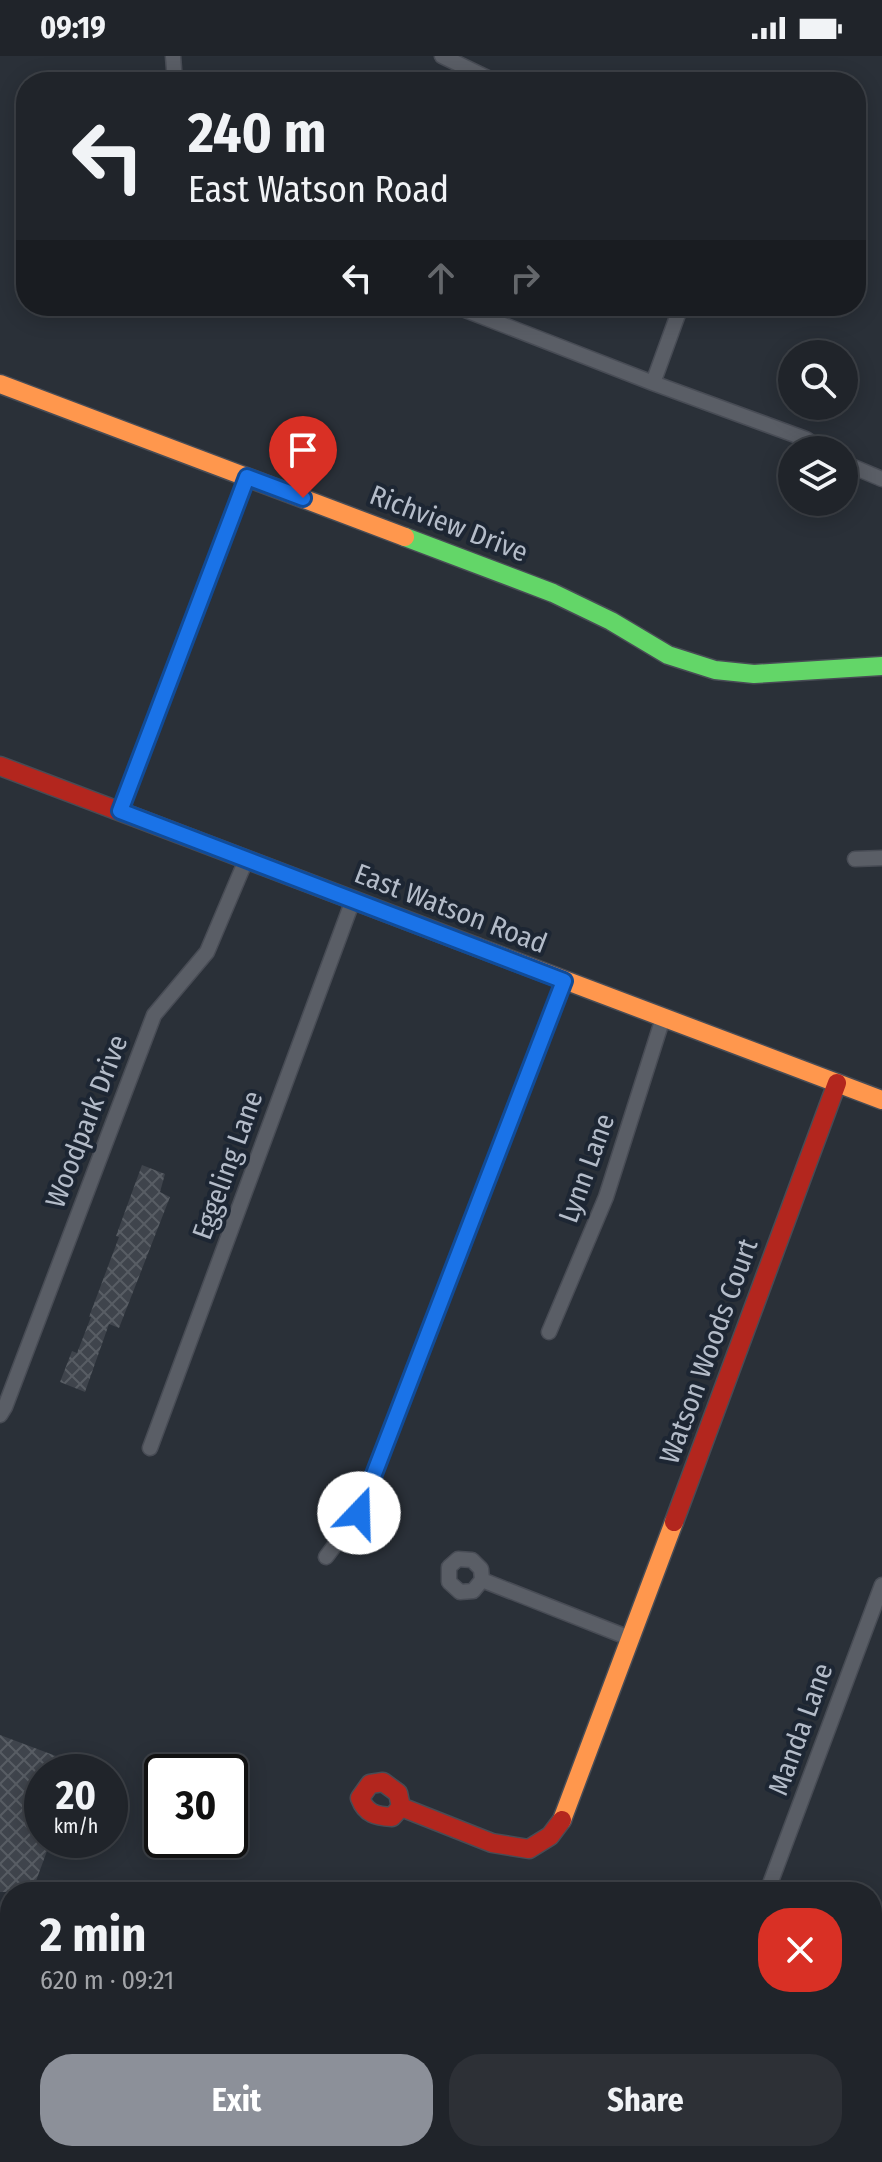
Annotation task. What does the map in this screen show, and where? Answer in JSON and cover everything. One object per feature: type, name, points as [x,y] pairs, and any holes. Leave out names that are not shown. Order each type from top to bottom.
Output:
[{"type":"street","points":[[442,56],[475,72]]},
{"type":"street","points":[[481,316],[798,436]]},
{"type":"street","points":[[653,383],[677,316]]},
{"type":"street","name":"Richview Drive","points":[[0,384],[553,593],[611,621],[668,655],[715,670],[754,674],[882,666]]},
{"type":"street","points":[[858,469],[882,479]]},
{"type":"street","points":[[120,811],[247,477]]},
{"type":"street","name":"East Watson Road","points":[[0,766],[882,1100]]},
{"type":"street","points":[[855,859],[882,858]]},
{"type":"street","name":"Woodpark Drive","points":[[0,1415],[154,1015],[207,952],[246,860]]},
{"type":"street","name":"Eggeling Lane","points":[[150,1448],[353,900]]},
{"type":"street","points":[[326,1557],[359,1513],[564,981]]},
{"type":"street","name":"Lynn Lane","points":[[549,1332],[606,1197],[663,1018]]},
{"type":"street","name":"Watson Woods Court","points":[[401,1807],[492,1843],[529,1849],[550,1836],[564,1818],[837,1083]]},
{"type":"street","points":[[482,1580],[632,1639]]},
{"type":"street","name":"Manda Lane","points":[[771,1882],[882,1585]]},
{"type":"building","points":[[142,1165],[165,1174],[160,1192],[170,1197],[119,1328],[109,1324],[85,1392],[60,1382],[72,1351],[77,1353],[91,1317]]},
{"type":"building","points":[[0,1735],[51,1754],[24,1754],[24,1858],[44,1858],[36,1882],[0,1882]]},
{"type":"traffic: fast","points":[[405,537],[553,593],[611,621],[668,655],[715,670],[754,674],[882,666]]},
{"type":"traffic: slow","points":[[0,384],[405,537]]},
{"type":"traffic: slow","points":[[477,947],[882,1100]]},
{"type":"traffic: slow","points":[[562,1820],[674,1522]]},
{"type":"traffic: jam","points":[[0,766],[477,947]]},
{"type":"traffic: jam","points":[[674,1522],[837,1083]]},
{"type":"traffic: jam","points":[[401,1807],[392,1817],[381,1816],[369,1811],[360,1798],[370,1784],[383,1782],[398,1793],[401,1807],[492,1843],[529,1849],[550,1836],[562,1820]]},
{"type":"route","points":[[303,498],[247,477],[120,811],[564,981],[359,1513]]}]
